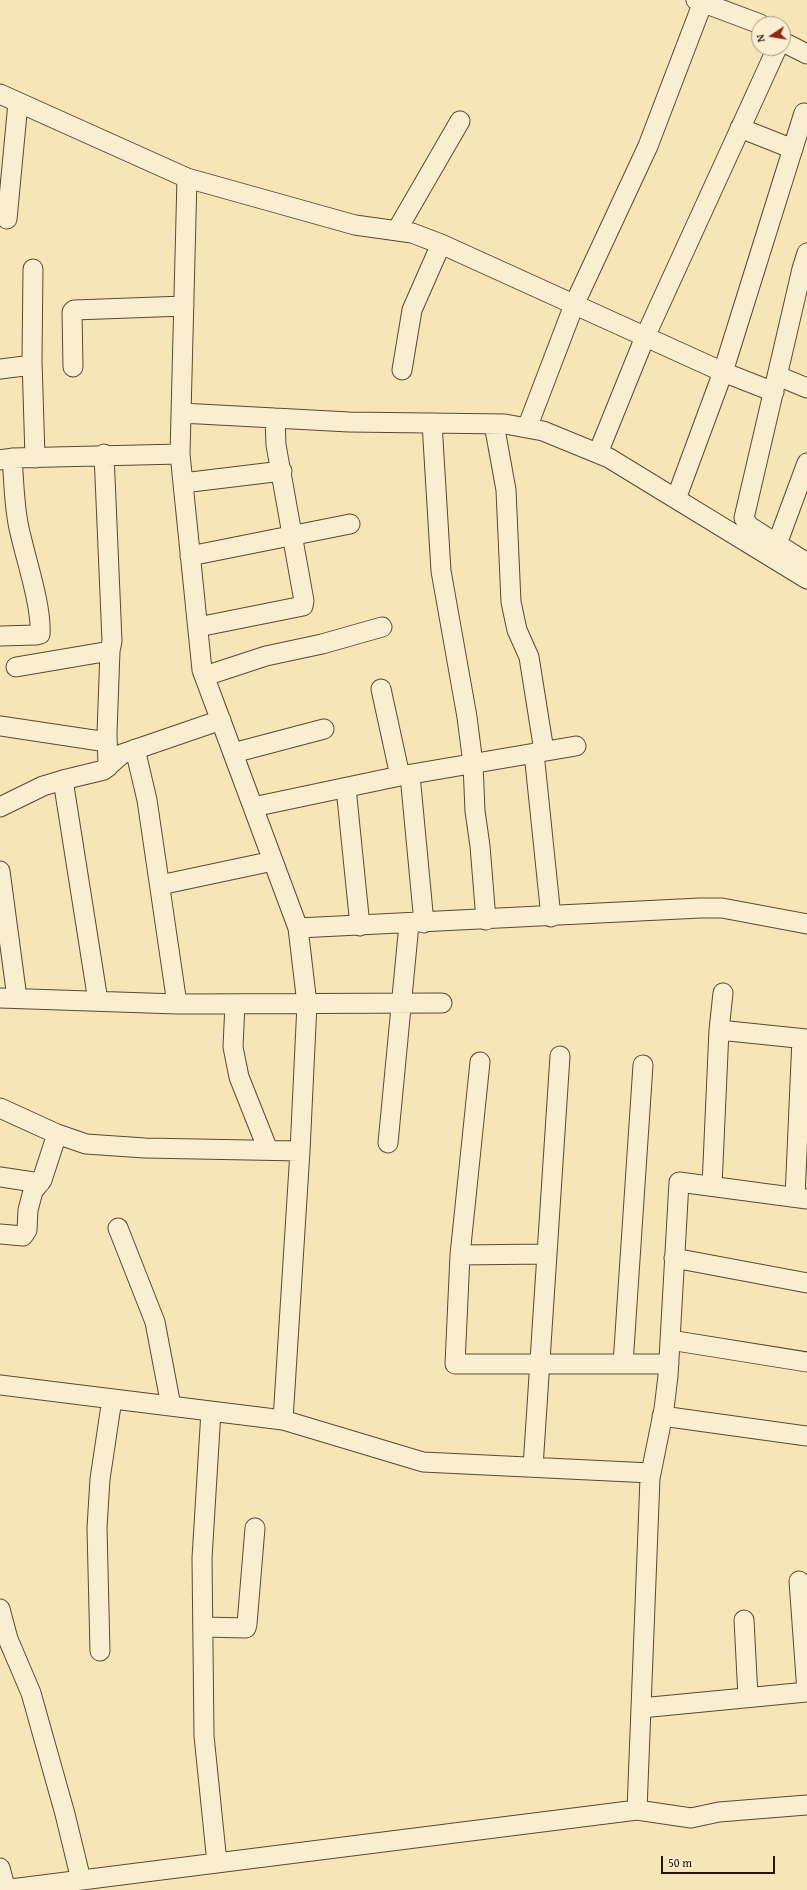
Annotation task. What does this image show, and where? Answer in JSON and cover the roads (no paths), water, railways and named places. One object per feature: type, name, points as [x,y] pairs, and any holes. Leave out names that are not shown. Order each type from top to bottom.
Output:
[{"type":"street","points":[[528,428],[574,305],[648,146],[700,1],[751,21]]},
{"type":"street","points":[[791,46],[807,54]]},
{"type":"street","points":[[598,453],[645,337],[773,56]]},
{"type":"street","points":[[0,94],[187,178],[355,225],[412,233],[442,244],[723,372],[776,384],[807,388]]},
{"type":"street","points":[[8,219],[18,103]]},
{"type":"street","points":[[676,499],[723,372],[804,113]]},
{"type":"street","points":[[397,230],[460,121]]},
{"type":"street","points":[[740,128],[793,149]]},
{"type":"street","points":[[187,178],[180,454],[190,556],[205,676],[298,928],[307,1004],[300,1151],[283,1420]]},
{"type":"street","points":[[402,370],[412,310],[442,244]]},
{"type":"street","points":[[807,253],[744,518],[749,526],[807,563]]},
{"type":"street","points":[[33,269],[32,365],[35,458]]},
{"type":"street","points":[[73,367],[72,312],[74,310],[184,306]]},
{"type":"street","points":[[0,369],[32,365]]},
{"type":"street","points":[[181,413],[349,422],[494,424],[528,428],[553,434],[598,453],[807,579]]},
{"type":"street","points":[[198,627],[303,606],[304,601],[282,471],[276,445],[275,418]]},
{"type":"street","points":[[432,423],[440,571],[473,764],[475,811],[480,846],[486,920]]},
{"type":"street","points":[[494,424],[506,490],[511,602],[517,630],[529,656],[539,752],[551,917]]},
{"type":"street","points":[[0,636],[40,634],[38,610],[18,526],[6,459],[104,454],[180,454]]},
{"type":"street","points":[[104,454],[112,641],[110,651],[107,742],[108,767]]},
{"type":"street","points":[[777,544],[807,463]]},
{"type":"street","points":[[183,484],[282,471]]},
{"type":"street","points":[[190,556],[350,524]]},
{"type":"street","points":[[205,676],[266,656],[322,644],[382,627]]},
{"type":"street","points":[[16,667],[110,651]]},
{"type":"street","points":[[381,689],[405,775],[417,923],[402,1002],[388,1144]]},
{"type":"street","points":[[0,807],[43,786],[104,770],[122,754],[221,720]]},
{"type":"street","points":[[0,726],[107,742]]},
{"type":"street","points":[[233,754],[324,728]]},
{"type":"street","points":[[253,807],[405,775],[576,746]]},
{"type":"street","points":[[135,749],[147,800],[177,1004]]},
{"type":"street","points":[[63,780],[98,1001]]},
{"type":"street","points":[[346,788],[360,926]]},
{"type":"street","points":[[160,885],[273,861]]},
{"type":"street","points":[[0,872],[8,998],[177,1004],[442,1003]]},
{"type":"street","points":[[298,928],[722,908],[807,924]]},
{"type":"street","points":[[712,1186],[719,1030],[723,993]]},
{"type":"street","points":[[234,1004],[233,1047],[239,1077],[268,1150]]},
{"type":"street","points":[[637,1810],[651,1473],[662,1416],[669,1364],[678,1182],[801,1198],[804,1039],[719,1030]]},
{"type":"street","points":[[533,1467],[560,1056]]},
{"type":"street","points":[[480,1062],[460,1255],[455,1364],[669,1364]]},
{"type":"street","points":[[623,1364],[643,1065]]},
{"type":"street","points":[[0,1108],[57,1134],[86,1144],[145,1148],[300,1151]]},
{"type":"street","points":[[0,1234],[24,1236],[33,1191],[40,1182],[57,1134]]},
{"type":"street","points":[[0,1177],[40,1182]]},
{"type":"street","points":[[118,1228],[154,1322],[171,1406]]},
{"type":"street","points":[[460,1255],[546,1254]]},
{"type":"street","points":[[674,1258],[807,1283]]},
{"type":"street","points":[[670,1340],[807,1362]]},
{"type":"street","points":[[0,1385],[283,1420],[423,1462],[651,1473]]},
{"type":"street","points":[[100,1651],[97,1528],[100,1479],[112,1399]]},
{"type":"street","points":[[211,1411],[202,1558],[204,1736],[218,1863]]},
{"type":"street","points":[[662,1416],[807,1436]]},
{"type":"street","points":[[203,1627],[246,1628],[255,1528]]},
{"type":"street","points":[[641,1708],[807,1692],[799,1581]]},
{"type":"street","points":[[0,1609],[8,1639],[31,1693],[65,1814],[90,1883]]},
{"type":"street","points":[[744,1620],[748,1697]]},
{"type":"street","points":[[3,1890],[90,1883],[218,1863],[637,1810],[690,1818],[719,1812],[807,1805]]},
{"type":"street","points":[[0,1868],[6,1890]]}]
